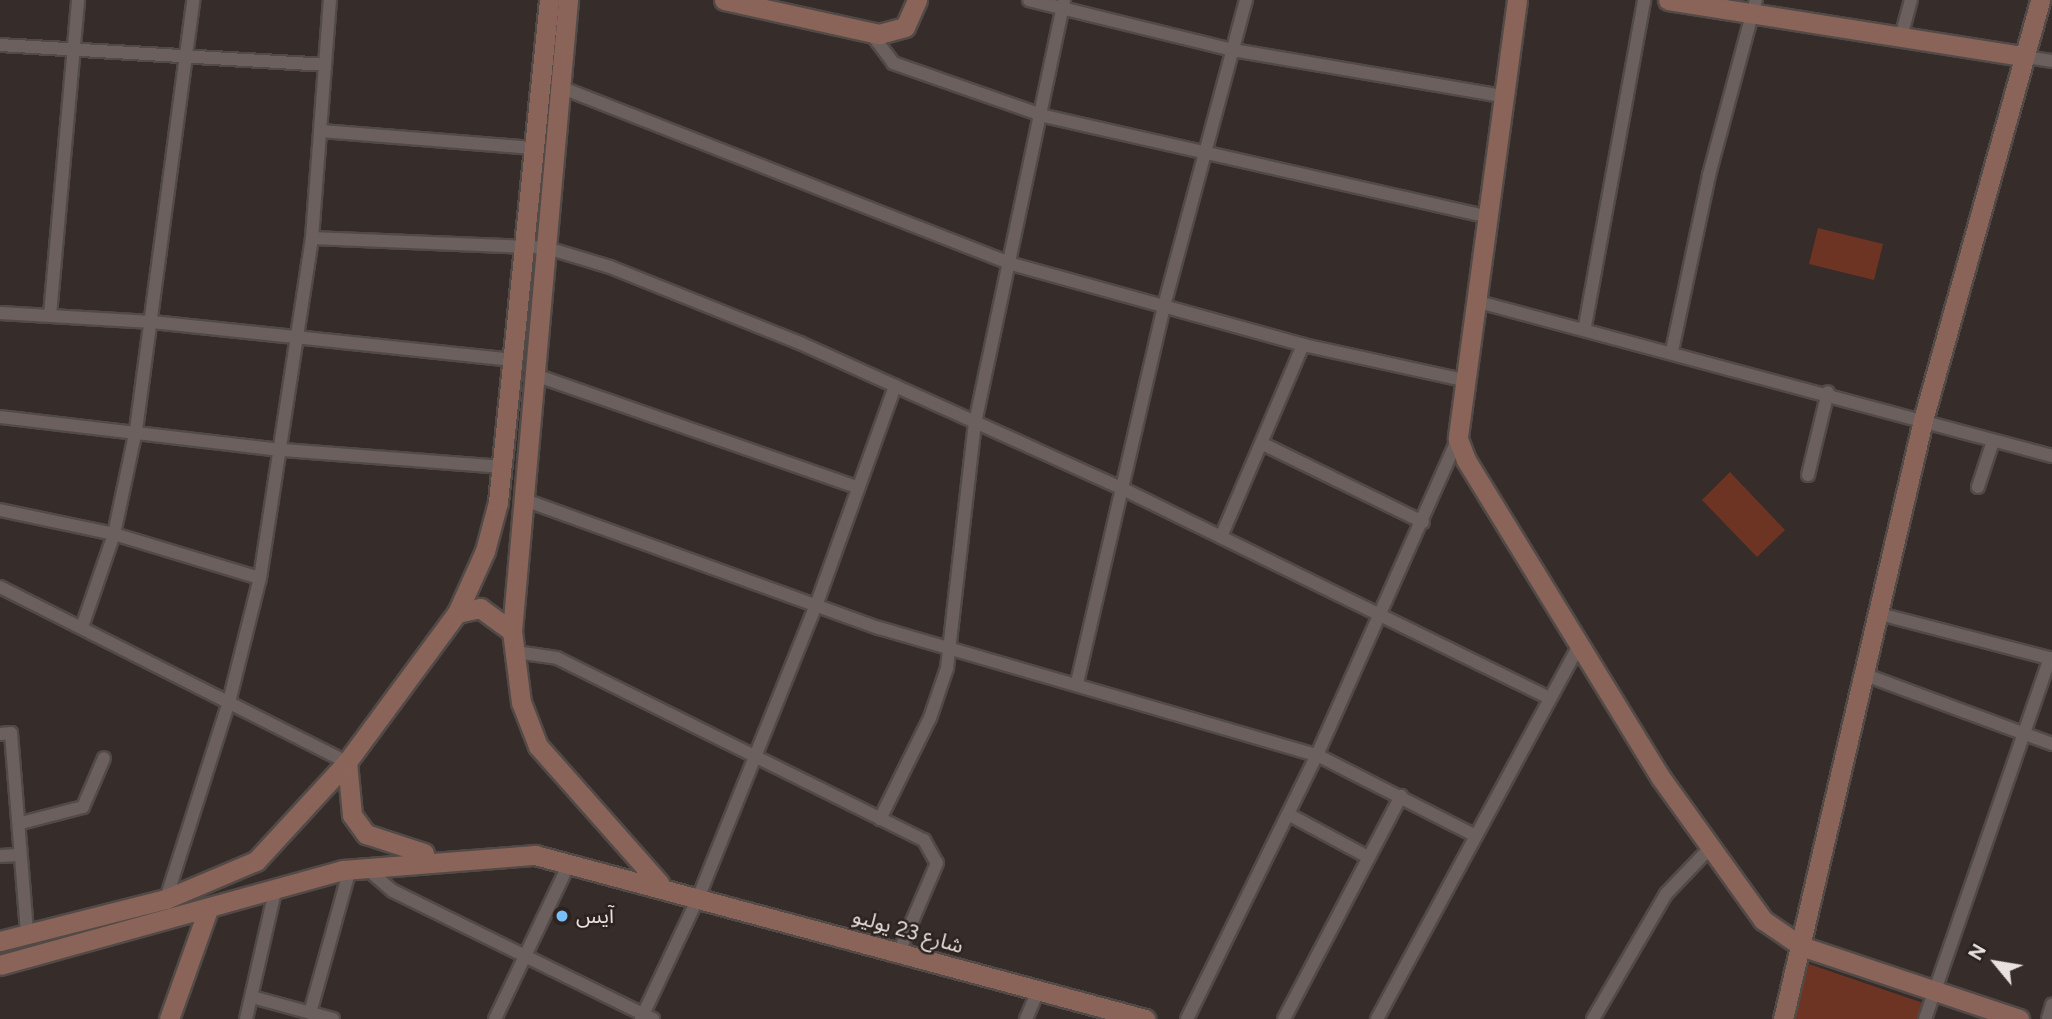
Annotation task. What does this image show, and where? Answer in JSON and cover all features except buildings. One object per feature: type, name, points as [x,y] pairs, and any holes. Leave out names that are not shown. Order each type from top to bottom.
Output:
[{"type":"street","points":[[50,315],[71,50],[78,0]]},
{"type":"street","points":[[82,627],[114,534],[136,430],[193,0]]},
{"type":"street","points":[[166,899],[230,698],[260,578],[299,342],[312,238],[330,0]]},
{"type":"street","points":[[0,941],[166,899],[257,861],[347,762],[457,612],[485,551],[503,467],[522,246],[549,0]]},
{"type":"street","points":[[568,0],[512,631],[521,702],[547,761],[659,883]]},
{"type":"street","points":[[724,0],[870,33],[899,32],[917,0]]},
{"type":"street","points":[[1029,0],[1064,4],[1233,50],[1502,96]]},
{"type":"street","points":[[1077,683],[1125,490],[1164,306],[1246,0]]},
{"type":"street","points":[[1187,1019],[1317,755],[1383,613],[1458,439],[1468,381],[1485,216],[1517,0]]},
{"type":"street","points":[[1585,326],[1644,0]]},
{"type":"street","points":[[1668,0],[1754,7],[1901,37],[2052,61]]},
{"type":"street","points":[[1901,37],[1911,0]]},
{"type":"street","points":[[1783,1019],[1923,421],[2020,56],[2040,0]]},
{"type":"street","points":[[880,818],[938,700],[948,648],[975,423],[1008,263],[1044,116],[1064,4]]},
{"type":"street","points":[[1672,351],[1709,175],[1754,7]]},
{"type":"street","points":[[870,33],[893,63],[1044,116],[1204,155],[1485,216]]},
{"type":"street","points":[[0,45],[325,65]]},
{"type":"street","points":[[560,87],[1008,263],[1303,345],[1468,381]]},
{"type":"street","points":[[321,131],[533,148]]},
{"type":"street","points":[[312,238],[547,248],[710,306],[1125,490],[1383,613],[1548,697]]},
{"type":"street","points":[[1475,301],[1585,326],[2052,456]]},
{"type":"street","points":[[0,313],[152,322],[299,342],[512,360]]},
{"type":"street","points":[[1221,537],[1303,345]]},
{"type":"street","points":[[535,375],[856,487]]},
{"type":"street","points":[[310,1013],[358,868],[393,891],[646,1018],[699,895],[817,603],[856,487],[895,386]]},
{"type":"street","points":[[1808,475],[1828,392]]},
{"type":"street","points":[[0,417],[136,430],[282,450],[503,467]]},
{"type":"street","points":[[1458,439],[1476,481],[1708,850],[1763,920],[1801,946],[2019,1019]]},
{"type":"street","points":[[1978,487],[1993,441]]},
{"type":"street","points":[[1263,444],[1423,522]]},
{"type":"street","points":[[522,499],[948,648],[1077,683],[1317,755],[1476,836]]},
{"type":"street","points":[[0,510],[114,534],[260,578]]},
{"type":"street","points":[[0,587],[230,698],[347,762]]},
{"type":"street","points":[[457,612],[480,608],[512,631]]},
{"type":"street","points":[[1876,613],[2051,659],[1925,1019]]},
{"type":"street","points":[[1377,1019],[1548,697],[1580,643]]},
{"type":"street","points":[[516,652],[557,659],[924,841],[937,863],[898,953]]},
{"type":"street","points":[[1863,674],[2052,744]]},
{"type":"street","points":[[0,734],[11,733],[21,823],[18,855],[27,934]]},
{"type":"street","points":[[21,823],[83,807],[104,758]]},
{"type":"street","points":[[347,762],[352,816],[366,834],[454,860]]},
{"type":"street","points":[[1284,1019],[1366,856],[1401,796]]},
{"type":"street","points":[[1288,814],[1366,856]]},
{"type":"street","points":[[1593,1019],[1666,894],[1708,850]]},
{"type":"street","points":[[0,856],[18,855]]},
{"type":"street","name":"شارع 23 يوليو","points":[[0,965],[207,912],[276,887],[358,868],[535,855],[659,883],[898,953],[1132,1017]]},
{"type":"street","points":[[495,1019],[570,862]]},
{"type":"street","points":[[246,1019],[276,887]]},
{"type":"street","points":[[169,1019],[207,912]]},
{"type":"street","points":[[1026,1019],[1038,991]]},
{"type":"street","points":[[252,997],[332,1019]]},
{"type":"street","points":[[2048,1019],[2052,1005]]},
{"type":"shaded area","points":[[1818,228],[1883,244],[1874,280],[1809,264]]},
{"type":"shaded area","points":[[1730,472],[1785,530],[1757,557],[1702,500]]},
{"type":"shaded area","points":[[1809,964],[1926,1004],[1921,1019],[1790,1019]]},
{"type":"place","name":"آيس","points":[[562,916]]}]
